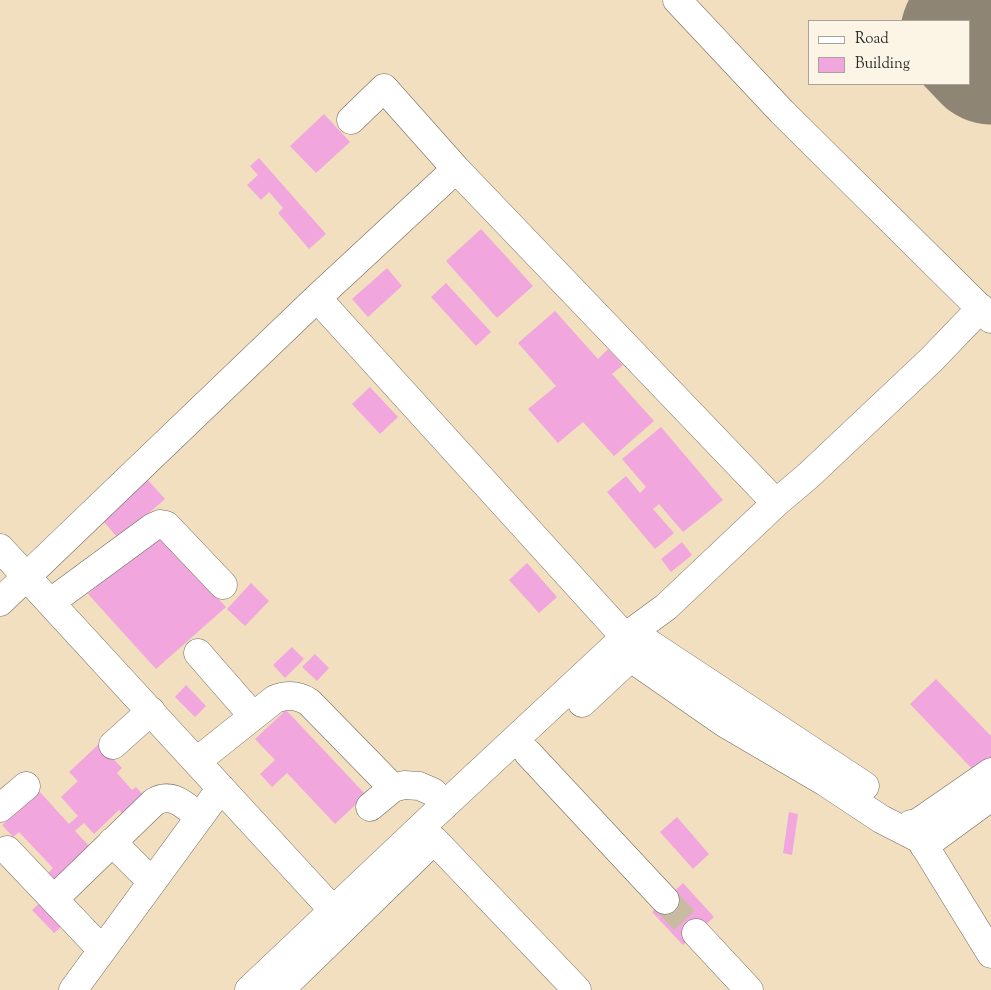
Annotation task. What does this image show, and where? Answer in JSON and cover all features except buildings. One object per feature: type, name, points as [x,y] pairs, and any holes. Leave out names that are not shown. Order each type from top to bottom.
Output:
[{"type":"lane","points":[[280,990],[434,840],[528,753],[635,646],[666,607],[931,360],[986,314],[782,112],[677,0]]},
{"type":"lane","points":[[351,120],[384,88],[456,168],[793,489]]},
{"type":"lane","points":[[0,602],[317,298],[456,168]]},
{"type":"lane","points":[[317,298],[635,646],[726,724],[825,782],[881,819],[919,837],[991,954]]},
{"type":"lane","points":[[51,602],[153,527],[160,524],[166,525],[223,585]]},
{"type":"lane","points":[[0,548],[333,910]]},
{"type":"lane","points":[[249,990],[445,805],[635,646]]},
{"type":"lane","points":[[198,653],[253,716]]},
{"type":"lane","points":[[197,761],[275,699],[284,696],[301,697],[309,702],[393,788]]},
{"type":"lane","points":[[113,745],[151,711]]},
{"type":"lane","points":[[528,753],[665,900]]},
{"type":"lane","points":[[919,837],[991,772]]},
{"type":"lane","points":[[370,807],[393,788],[404,785],[419,786],[433,792],[445,805]]},
{"type":"lane","points":[[74,990],[221,788]]},
{"type":"lane","points":[[919,837],[991,796]]},
{"type":"lane","points":[[54,899],[160,798],[166,797],[176,800],[200,817]]},
{"type":"lane","points":[[434,840],[578,990]]},
{"type":"lane","points":[[112,842],[152,882]]},
{"type":"lane","points":[[7,850],[102,950]]},
{"type":"lane","points":[[696,933],[750,990]]},
{"type":"runway","points":[[971,34],[991,55]]},
{"type":"tunnel","points":[[665,900],[696,933]]}]
